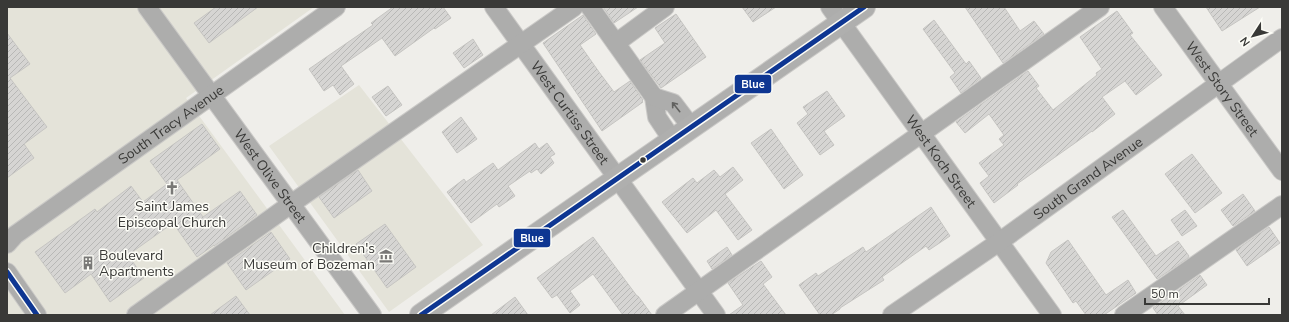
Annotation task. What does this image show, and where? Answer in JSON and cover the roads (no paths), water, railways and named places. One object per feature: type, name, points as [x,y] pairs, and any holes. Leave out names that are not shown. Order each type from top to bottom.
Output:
[{"type":"main road","points":[[421,315],[692,128],[836,15],[864,7]]},
{"type":"street","name":"West Olive Street","points":[[146,7],[212,94],[372,315]]},
{"type":"street","name":"South Tracy Avenue","points":[[7,244],[15,235],[336,7]]},
{"type":"street","name":"West Curtiss Street","points":[[494,7],[716,315]]},
{"type":"street","points":[[136,315],[291,204],[574,7]]},
{"type":"street","points":[[590,7],[654,97],[657,117],[673,141]]},
{"type":"street","points":[[616,43],[665,7]]},
{"type":"street","points":[[665,315],[1100,7]]},
{"type":"street","name":"West Story Street","points":[[1163,7],[1282,171]]},
{"type":"street","name":"West Koch Street","points":[[836,15],[1052,315]]},
{"type":"street","name":"South Grand Avenue","points":[[892,315],[999,242],[1282,38]]},
{"type":"street","points":[[654,97],[673,102],[692,128]]},
{"type":"street","points":[[1124,315],[1282,204]]},
{"type":"street","points":[[7,272],[37,315]]},
{"type":"place","name":"Saint James Episcopal Church","points":[[172,188]]},
{"type":"place","name":"Children's Museum of Bozeman","points":[[386,256]]},
{"type":"place","name":"Boulevard Apartments","points":[[88,263]]}]
